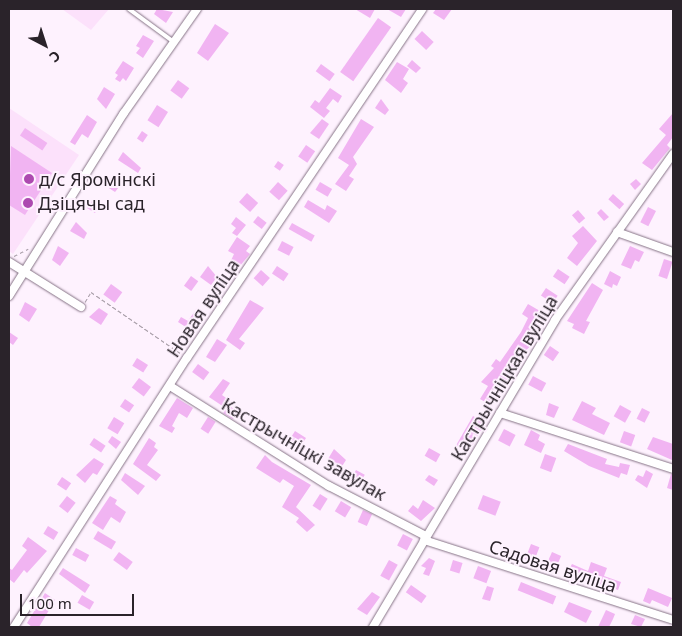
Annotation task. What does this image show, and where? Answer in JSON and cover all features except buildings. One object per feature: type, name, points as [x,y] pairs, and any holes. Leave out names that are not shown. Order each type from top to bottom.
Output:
[{"type":"street","points":[[9,296],[124,113],[197,9]]},
{"type":"street","name":"Новая вуліца","points":[[14,627],[187,358],[422,9]]},
{"type":"street","name":"Кастрычніцкая вуліца","points":[[373,627],[555,320],[673,154]]},
{"type":"street","points":[[617,232],[673,252]]},
{"type":"street","points":[[9,262],[81,308]]},
{"type":"street","name":"Кастрычніцкі завулак","points":[[170,386],[329,486],[425,538]]},
{"type":"street","points":[[500,413],[673,469]]},
{"type":"street","name":"Садовая вуліца","points":[[425,538],[673,620]]},
{"type":"lane","points":[[129,9],[174,42]]},
{"type":"path","points":[[9,257],[30,248]]},
{"type":"path","points":[[81,308],[91,292],[187,358]]},
{"type":"shaded area","points":[[62,9],[109,9],[91,30]]},
{"type":"shaded area","name":"Дзіцячы сад","points":[[9,108],[79,155],[13,254],[9,251]]},
{"type":"place","name":"д/с Яромінскі","points":[[29,179]]},
{"type":"place","name":"Дзіцячы сад","points":[[28,203]]}]
